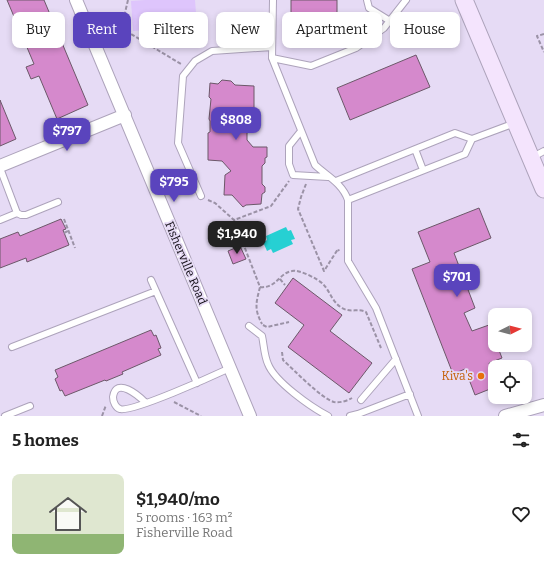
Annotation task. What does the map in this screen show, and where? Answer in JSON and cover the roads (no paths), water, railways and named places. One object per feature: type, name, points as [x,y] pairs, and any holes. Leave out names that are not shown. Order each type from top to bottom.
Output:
[{"type":"main road","points":[[464,0],[516,123],[538,155],[544,189]]},
{"type":"street","name":"Fisherville Road","points":[[76,0],[250,416]]},
{"type":"street","points":[[0,167],[125,115]]},
{"type":"street","points":[[505,416],[544,405]]},
{"type":"lane","points":[[273,0],[273,12]]},
{"type":"lane","points":[[272,58],[311,66],[356,48],[384,28],[390,21],[369,8],[367,0]]},
{"type":"lane","points":[[397,12],[406,0]]},
{"type":"lane","points":[[201,196],[178,143],[183,76],[195,61],[212,52],[260,48]]},
{"type":"lane","points":[[272,48],[272,58],[315,165],[328,177],[336,181],[345,192],[348,200],[348,261],[376,308],[418,416]]},
{"type":"lane","points":[[336,181],[455,133],[472,139],[516,123]]},
{"type":"lane","points":[[301,131],[289,146],[289,164],[293,175],[328,177]]},
{"type":"lane","points":[[348,200],[465,154],[472,139]]},
{"type":"lane","points":[[415,149],[423,170]]},
{"type":"lane","points":[[0,167],[17,213]]},
{"type":"lane","points":[[0,220],[17,213],[26,215],[58,202]]},
{"type":"lane","points":[[151,280],[197,383]]},
{"type":"lane","points":[[12,347],[156,291]]},
{"type":"lane","points":[[249,326],[262,336],[268,364],[280,382],[316,410],[328,416]]},
{"type":"lane","points":[[358,398],[396,359]]},
{"type":"lane","points":[[146,403],[129,389],[121,388],[116,390],[113,395],[113,401],[120,409],[125,410],[146,403],[197,383],[230,368]]},
{"type":"lane","points":[[350,416],[410,394]]},
{"type":"lane","points":[[5,416],[30,406]]},
{"type":"place","name":"Kiva's","points":[[481,376]]}]
